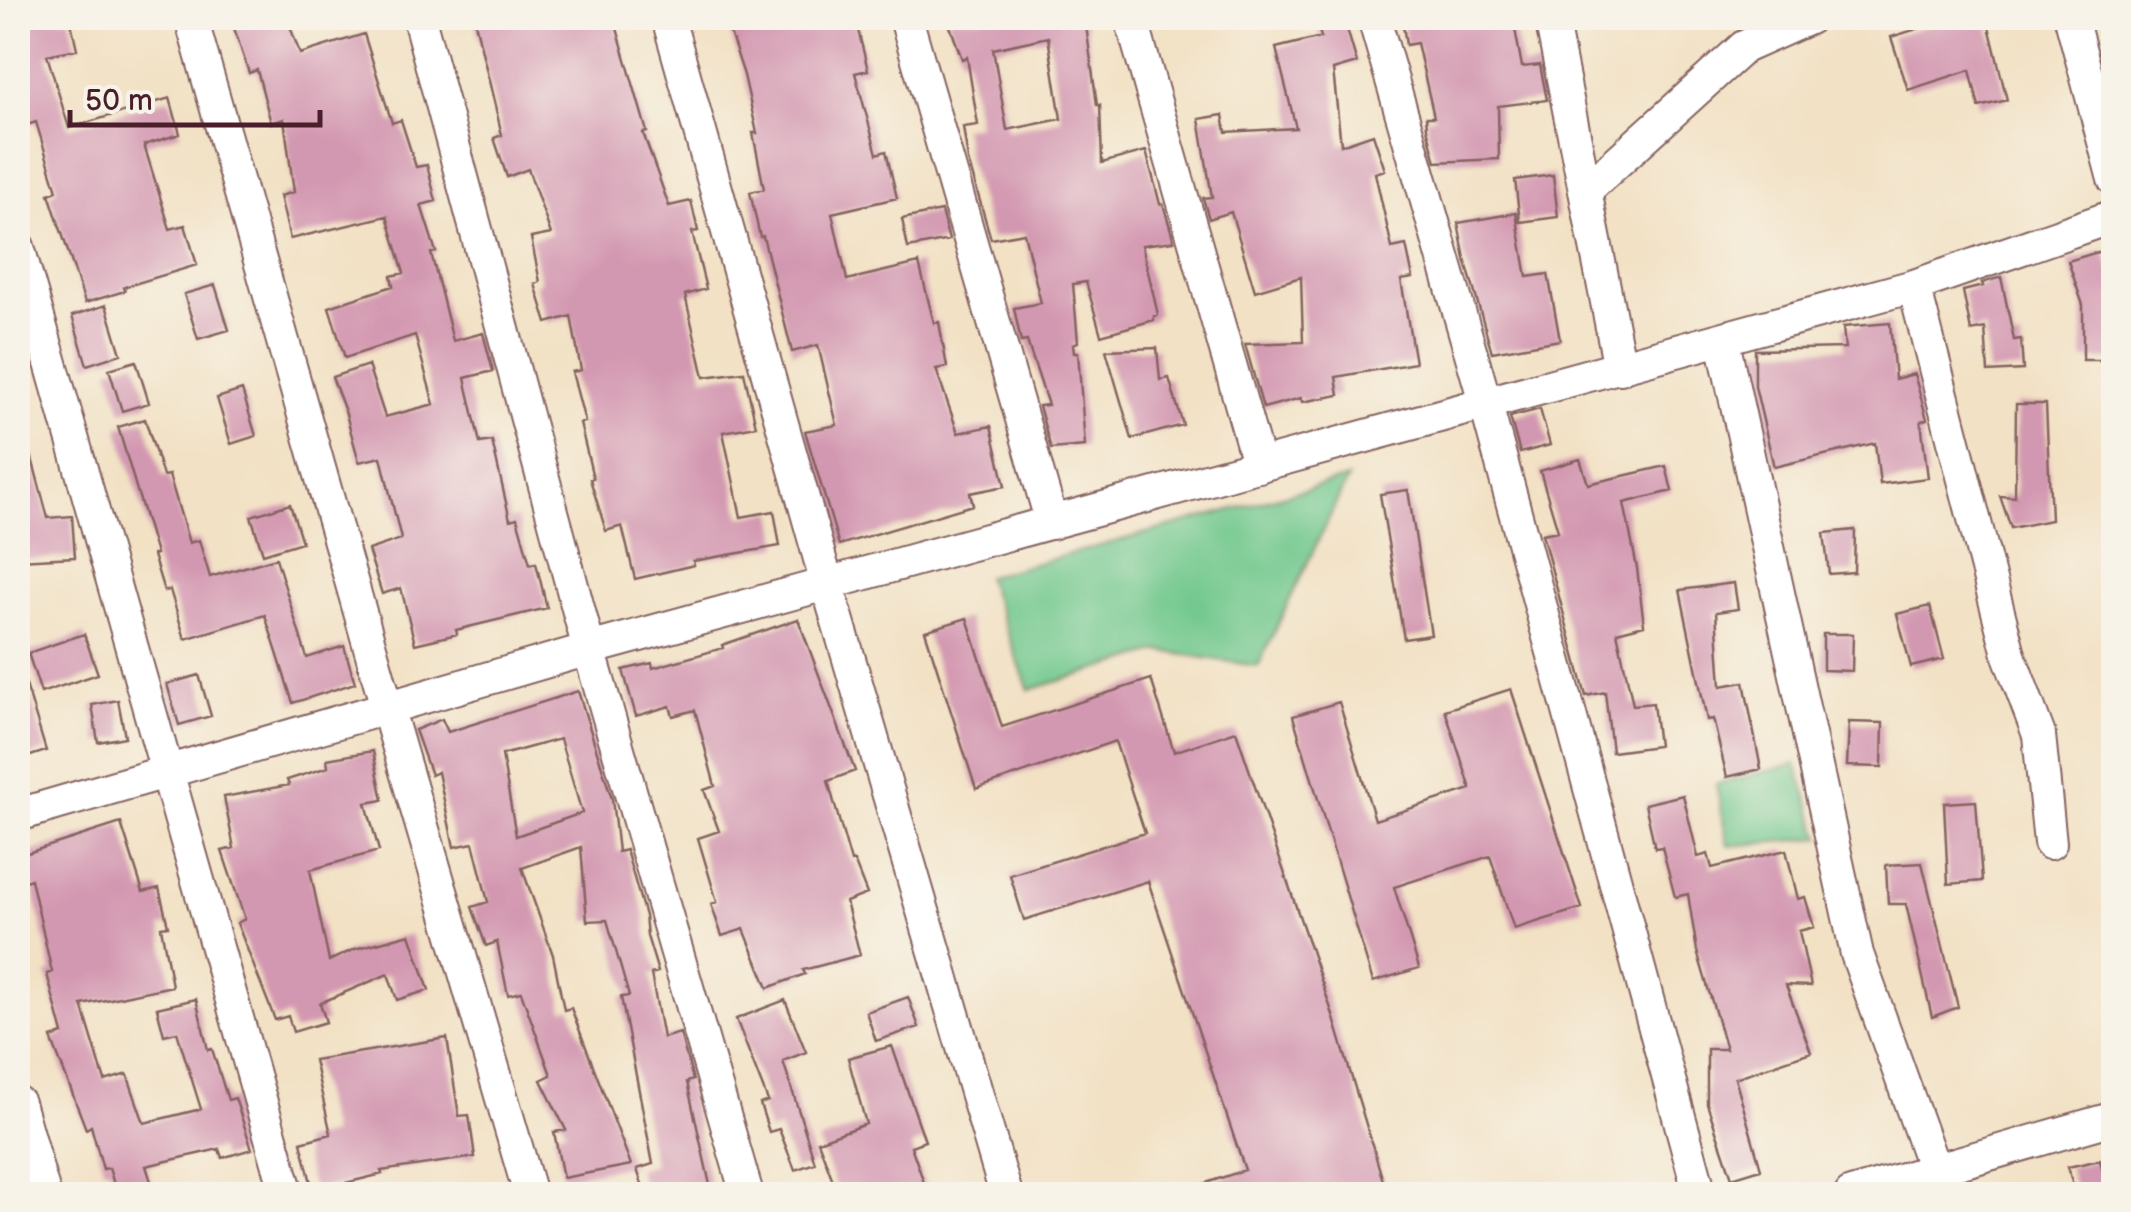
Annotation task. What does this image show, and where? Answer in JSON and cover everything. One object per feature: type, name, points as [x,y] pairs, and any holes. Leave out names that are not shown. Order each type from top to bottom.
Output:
[{"type":"street","points":[[190,18],[386,708],[530,1194]]},
{"type":"street","points":[[420,18],[589,649],[747,1194]]},
{"type":"street","points":[[668,18],[827,584],[1006,1194]]},
{"type":"street","points":[[906,18],[1052,522]]},
{"type":"street","points":[[1130,18],[1259,466]]},
{"type":"street","points":[[1374,18],[1486,405],[1700,1194]]},
{"type":"street","points":[[1552,18],[1620,368]]},
{"type":"street","points":[[1586,191],[1744,47],[1809,18]]},
{"type":"street","points":[[2071,18],[2114,179]]},
{"type":"street","points":[[18,815],[589,649],[1722,341],[1914,286],[2114,216]]},
{"type":"street","points":[[18,248],[287,1194]]},
{"type":"street","points":[[1914,286],[2010,658],[2040,735],[2050,843]]},
{"type":"street","points":[[1722,341],[1857,954],[1939,1182]]},
{"type":"street","points":[[18,1103],[44,1194]]},
{"type":"street","points":[[1851,1194],[1939,1182],[2114,1118]]},
{"type":"green space","points":[[1348,478],[1258,666],[1160,651],[1029,690],[986,577]]},
{"type":"green space","points":[[1796,764],[1821,838],[1728,846],[1716,784]]},
{"type":"building","points":[[70,18],[77,49],[47,55],[69,128],[170,98],[180,134],[144,145],[170,229],[185,225],[197,265],[85,303],[49,194],[57,191],[36,122],[18,128],[18,21]]},
{"type":"building","points":[[263,18],[287,18],[300,54],[364,34],[392,123],[401,120],[416,167],[427,165],[436,201],[421,205],[436,252],[431,253],[453,341],[483,333],[493,371],[465,378],[480,443],[492,441],[510,520],[517,518],[530,564],[536,563],[547,608],[415,644],[401,588],[382,594],[368,550],[401,539],[381,457],[359,462],[332,377],[368,365],[385,417],[434,404],[415,335],[345,358],[329,307],[393,286],[391,276],[404,273],[387,216],[290,239],[280,196],[294,192],[284,119],[271,123],[257,70],[249,73],[234,28]]},
{"type":"building","points":[[474,18],[614,18],[647,132],[643,133],[669,206],[691,201],[698,231],[692,232],[706,289],[685,295],[704,377],[744,372],[756,426],[723,432],[741,517],[774,511],[780,546],[693,561],[694,565],[635,579],[622,526],[606,531],[590,479],[593,478],[580,423],[585,422],[572,372],[581,370],[571,316],[547,323],[535,284],[540,282],[531,238],[551,234],[528,169],[507,177],[494,138],[502,135]]},
{"type":"building","points":[[725,18],[855,18],[868,70],[855,73],[877,154],[886,151],[897,198],[832,213],[847,280],[919,263],[934,323],[939,322],[947,367],[936,369],[958,433],[991,426],[1005,486],[970,493],[973,505],[839,545],[805,431],[837,425],[818,345],[792,352],[763,236],[760,237],[750,192],[764,189],[753,133],[757,133],[744,75]]},
{"type":"building","points":[[947,18],[1085,18],[1100,105],[1102,163],[1146,151],[1163,204],[1174,241],[1142,245],[1158,315],[1154,320],[1101,335],[1086,282],[1073,284],[1078,342],[1073,344],[1074,352],[1078,352],[1085,446],[1051,449],[1039,406],[1048,405],[1027,341],[1021,342],[1014,308],[1041,303],[1024,233],[991,239],[968,160],[963,127],[978,125],[967,57],[962,59]],"holes":[[[1048,37],[1061,119],[1007,130],[993,49]]]},
{"type":"building","points":[[1402,18],[1513,18],[1522,67],[1540,65],[1547,100],[1498,106],[1499,159],[1436,162],[1426,117],[1434,117],[1417,43],[1406,45]]},
{"type":"building","points":[[1952,18],[1987,18],[2007,100],[1979,107],[1970,70],[1908,90],[1891,37]]},
{"type":"building","points":[[1344,19],[1357,63],[1333,70],[1341,145],[1373,134],[1385,170],[1375,173],[1392,248],[1406,245],[1413,278],[1401,280],[1415,363],[1336,377],[1339,395],[1302,402],[1301,398],[1263,408],[1245,344],[1303,342],[1301,277],[1255,291],[1231,212],[1209,219],[1203,198],[1212,197],[1199,119],[1223,115],[1226,132],[1296,128],[1276,48],[1321,37],[1318,27]]},
{"type":"building","points":[[1553,175],[1558,217],[1520,222],[1515,180]]},
{"type":"building","points":[[941,211],[949,240],[908,248],[902,219]]},
{"type":"building","points":[[1516,213],[1527,277],[1548,274],[1560,340],[1492,352],[1458,223]]},
{"type":"building","points":[[2104,250],[2114,280],[2114,360],[2083,360],[2083,305],[2068,261]]},
{"type":"building","points":[[2001,277],[2014,340],[2021,339],[2023,370],[1988,372],[1985,328],[1971,331],[1963,291]]},
{"type":"building","points":[[215,285],[229,330],[198,339],[184,294]]},
{"type":"building","points":[[106,305],[121,354],[87,365],[72,316]]},
{"type":"building","points":[[1890,323],[1895,379],[1914,374],[1927,419],[1921,421],[1928,478],[1880,484],[1875,443],[1774,467],[1755,386],[1755,350],[1845,348],[1843,327]]},
{"type":"building","points":[[1157,348],[1160,380],[1169,378],[1183,425],[1132,439],[1106,350]]},
{"type":"building","points":[[136,361],[149,403],[122,411],[109,369]]},
{"type":"building","points":[[242,390],[256,436],[231,444],[217,398]]},
{"type":"building","points":[[2016,404],[2046,404],[2051,520],[2011,528],[2000,496],[2015,497]]},
{"type":"building","points":[[1540,409],[1550,445],[1520,453],[1510,417]]},
{"type":"building","points":[[145,419],[163,476],[169,475],[189,543],[199,540],[210,577],[276,558],[307,658],[344,646],[355,683],[293,703],[265,615],[185,639],[170,590],[164,591],[118,427]]},
{"type":"building","points":[[26,436],[48,518],[72,516],[75,557],[18,560],[18,437]]},
{"type":"building","points":[[1580,459],[1588,484],[1666,466],[1672,491],[1624,503],[1644,625],[1617,632],[1633,705],[1653,703],[1658,746],[1612,752],[1605,692],[1586,696],[1542,534],[1558,531],[1540,471]]},
{"type":"building","points":[[1408,490],[1431,635],[1404,639],[1380,494]]},
{"type":"building","points":[[290,504],[302,542],[263,554],[251,516]]},
{"type":"building","points":[[1855,530],[1854,572],[1829,574],[1824,533]]},
{"type":"building","points":[[1734,583],[1738,609],[1716,612],[1721,686],[1744,682],[1761,769],[1727,777],[1713,719],[1707,720],[1680,590]]},
{"type":"building","points":[[1930,606],[1944,659],[1911,667],[1897,614]]},
{"type":"building","points":[[967,618],[1002,727],[1151,679],[1174,752],[1236,731],[1332,1012],[1387,1194],[1185,1194],[1185,1190],[1245,1170],[1148,881],[1024,920],[1010,875],[1145,833],[1115,741],[976,789],[925,631]]},
{"type":"building","points":[[798,619],[855,771],[828,781],[851,862],[854,861],[867,894],[846,902],[860,955],[803,970],[805,974],[768,988],[744,929],[722,936],[711,904],[717,902],[698,838],[719,831],[704,790],[715,786],[695,710],[673,716],[670,706],[636,716],[623,670],[652,663],[653,668],[723,648],[722,645]]},
{"type":"building","points":[[84,634],[98,674],[41,693],[28,653]]},
{"type":"building","points":[[1823,634],[1853,634],[1852,671],[1823,670]]},
{"type":"building","points":[[199,675],[211,716],[179,725],[167,684]]},
{"type":"building","points":[[24,678],[46,751],[18,760],[18,679]]},
{"type":"building","points":[[1511,689],[1582,908],[1514,929],[1490,856],[1394,887],[1419,968],[1373,982],[1293,716],[1339,702],[1375,820],[1471,789],[1445,710]]},
{"type":"building","points":[[578,691],[612,799],[618,852],[626,850],[645,916],[658,972],[651,974],[663,1038],[680,1033],[693,1080],[687,1082],[712,1194],[645,1194],[637,1169],[653,1164],[621,997],[629,996],[607,920],[587,921],[581,847],[522,868],[553,955],[564,1010],[571,1008],[631,1165],[563,1178],[554,1132],[566,1130],[541,1080],[551,1075],[521,992],[508,995],[497,942],[486,946],[472,907],[488,902],[473,843],[454,847],[438,772],[431,775],[415,730],[442,719],[448,732]],"holes":[[[560,739],[582,813],[516,836],[502,755]]]},
{"type":"building","points":[[118,700],[125,737],[98,742],[92,705]]},
{"type":"building","points":[[1849,722],[1883,723],[1882,767],[1847,766]]},
{"type":"building","points":[[373,751],[383,800],[366,803],[379,851],[310,870],[329,961],[355,949],[410,934],[429,990],[397,1000],[388,974],[320,1003],[326,1022],[293,1032],[288,1016],[275,1020],[237,923],[245,919],[222,851],[234,848],[224,797],[289,785],[287,780],[328,767],[327,759]]},
{"type":"building","points":[[1683,795],[1698,857],[1708,854],[1712,868],[1786,850],[1798,899],[1805,897],[1814,927],[1799,931],[1811,986],[1786,985],[1811,1052],[1735,1078],[1761,1169],[1732,1178],[1707,1104],[1707,1049],[1726,1049],[1697,951],[1688,894],[1675,897],[1662,847],[1655,848],[1645,804]]},
{"type":"building","points":[[1976,801],[1982,881],[1948,884],[1944,803]]},
{"type":"building","points":[[121,823],[143,892],[159,888],[168,926],[161,927],[172,986],[82,1005],[105,1081],[127,1074],[144,1123],[201,1109],[177,1032],[164,1035],[157,1008],[196,999],[208,1050],[212,1049],[228,1100],[235,1098],[252,1149],[222,1158],[219,1149],[146,1166],[155,1194],[117,1194],[109,1168],[103,1169],[91,1126],[86,1129],[51,1038],[63,1034],[47,974],[52,972],[31,879],[18,883],[18,856]]},
{"type":"building","points":[[1922,863],[1958,1007],[1932,1017],[1906,904],[1888,904],[1886,865]]},
{"type":"building","points":[[908,997],[919,1027],[876,1041],[866,1012]]},
{"type":"building","points":[[785,1000],[806,1052],[783,1061],[815,1163],[795,1170],[779,1129],[769,1132],[760,1104],[768,1101],[736,1019]]},
{"type":"building","points":[[447,1038],[459,1116],[469,1115],[475,1157],[381,1171],[382,1174],[313,1191],[301,1142],[331,1134],[314,1060]]},
{"type":"building","points":[[892,1046],[925,1141],[911,1146],[928,1194],[838,1194],[818,1141],[866,1124],[848,1058]]},
{"type":"building","points":[[2100,1160],[2108,1194],[2075,1194],[2068,1167]]}]
